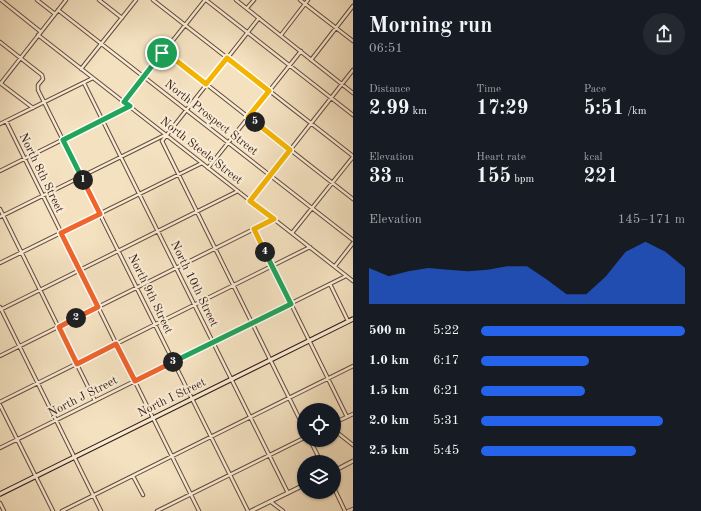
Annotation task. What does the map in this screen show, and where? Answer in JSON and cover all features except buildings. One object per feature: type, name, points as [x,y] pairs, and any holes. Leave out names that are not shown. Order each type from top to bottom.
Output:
[{"type":"main road","name":"North I Street","points":[[0,494],[353,319]]},
{"type":"street","points":[[1,0],[41,32]]},
{"type":"street","points":[[37,0],[55,14]]},
{"type":"street","points":[[33,108],[0,83],[66,0]]},
{"type":"street","points":[[99,0],[122,18]]},
{"type":"street","points":[[81,69],[136,0]]},
{"type":"street","points":[[153,0],[353,157],[292,233]]},
{"type":"street","points":[[124,102],[205,0],[353,115]]},
{"type":"street","points":[[236,0],[353,93]]},
{"type":"street","points":[[247,8],[254,0]]},
{"type":"street","points":[[300,0],[353,41]]},
{"type":"street","points":[[281,35],[308,0]]},
{"type":"street","points":[[311,60],[353,6]]},
{"type":"street","name":"North Prospect Street","points":[[58,10],[353,240]]},
{"type":"street","points":[[259,18],[162,141],[297,414]]},
{"type":"street","name":"North Steele Street","points":[[38,35],[353,281]]},
{"type":"street","points":[[0,42],[21,58]]},
{"type":"street","points":[[164,51],[353,198]]},
{"type":"street","points":[[208,168],[301,51]]},
{"type":"street","name":"North 9th Street","points":[[21,58],[42,75],[43,78],[38,85],[38,89],[230,475],[250,511]]},
{"type":"street","points":[[250,201],[353,70]]},
{"type":"street","points":[[0,124],[93,78]]},
{"type":"street","name":"North 10th Street","points":[[84,83],[288,493]]},
{"type":"street","points":[[0,171],[130,106]]},
{"type":"street","name":"North 8th Street","points":[[6,121],[199,511]]},
{"type":"street","points":[[2,216],[166,135]]},
{"type":"street","points":[[0,263],[202,163]]},
{"type":"street","points":[[101,511],[0,308],[40,290],[238,191]]},
{"type":"street","points":[[0,209],[2,216],[22,253],[95,401]]},
{"type":"street","points":[[0,356],[274,219]]},
{"type":"street","points":[[254,229],[347,417]]},
{"type":"street","points":[[335,266],[353,243]]},
{"type":"street","points":[[53,511],[0,403],[310,247]]},
{"type":"street","name":"North J Street","points":[[0,448],[346,276]]},
{"type":"street","points":[[330,284],[348,321]]},
{"type":"street","points":[[62,511],[353,366]]},
{"type":"street","points":[[341,420],[353,414]]},
{"type":"street","points":[[341,436],[353,445]]},
{"type":"street","points":[[157,511],[297,441]]},
{"type":"street","points":[[341,467],[353,461]]},
{"type":"street","points":[[133,476],[143,496]]},
{"type":"street","points":[[250,511],[297,488]]},
{"type":"street","points":[[340,499],[347,511],[353,509]]},
{"type":"street","points":[[271,502],[283,511]]},
{"type":"street","points":[[0,503],[4,511]]},
{"type":"route","points":[[164,51],[206,84],[227,58],[269,91],[248,117],[290,150],[250,201],[274,219],[254,229],[291,304],[135,381],[116,344],[77,364],[59,327],[98,307],[61,233],[100,214],[63,140],[130,106],[124,102],[162,53],[164,51]]}]
